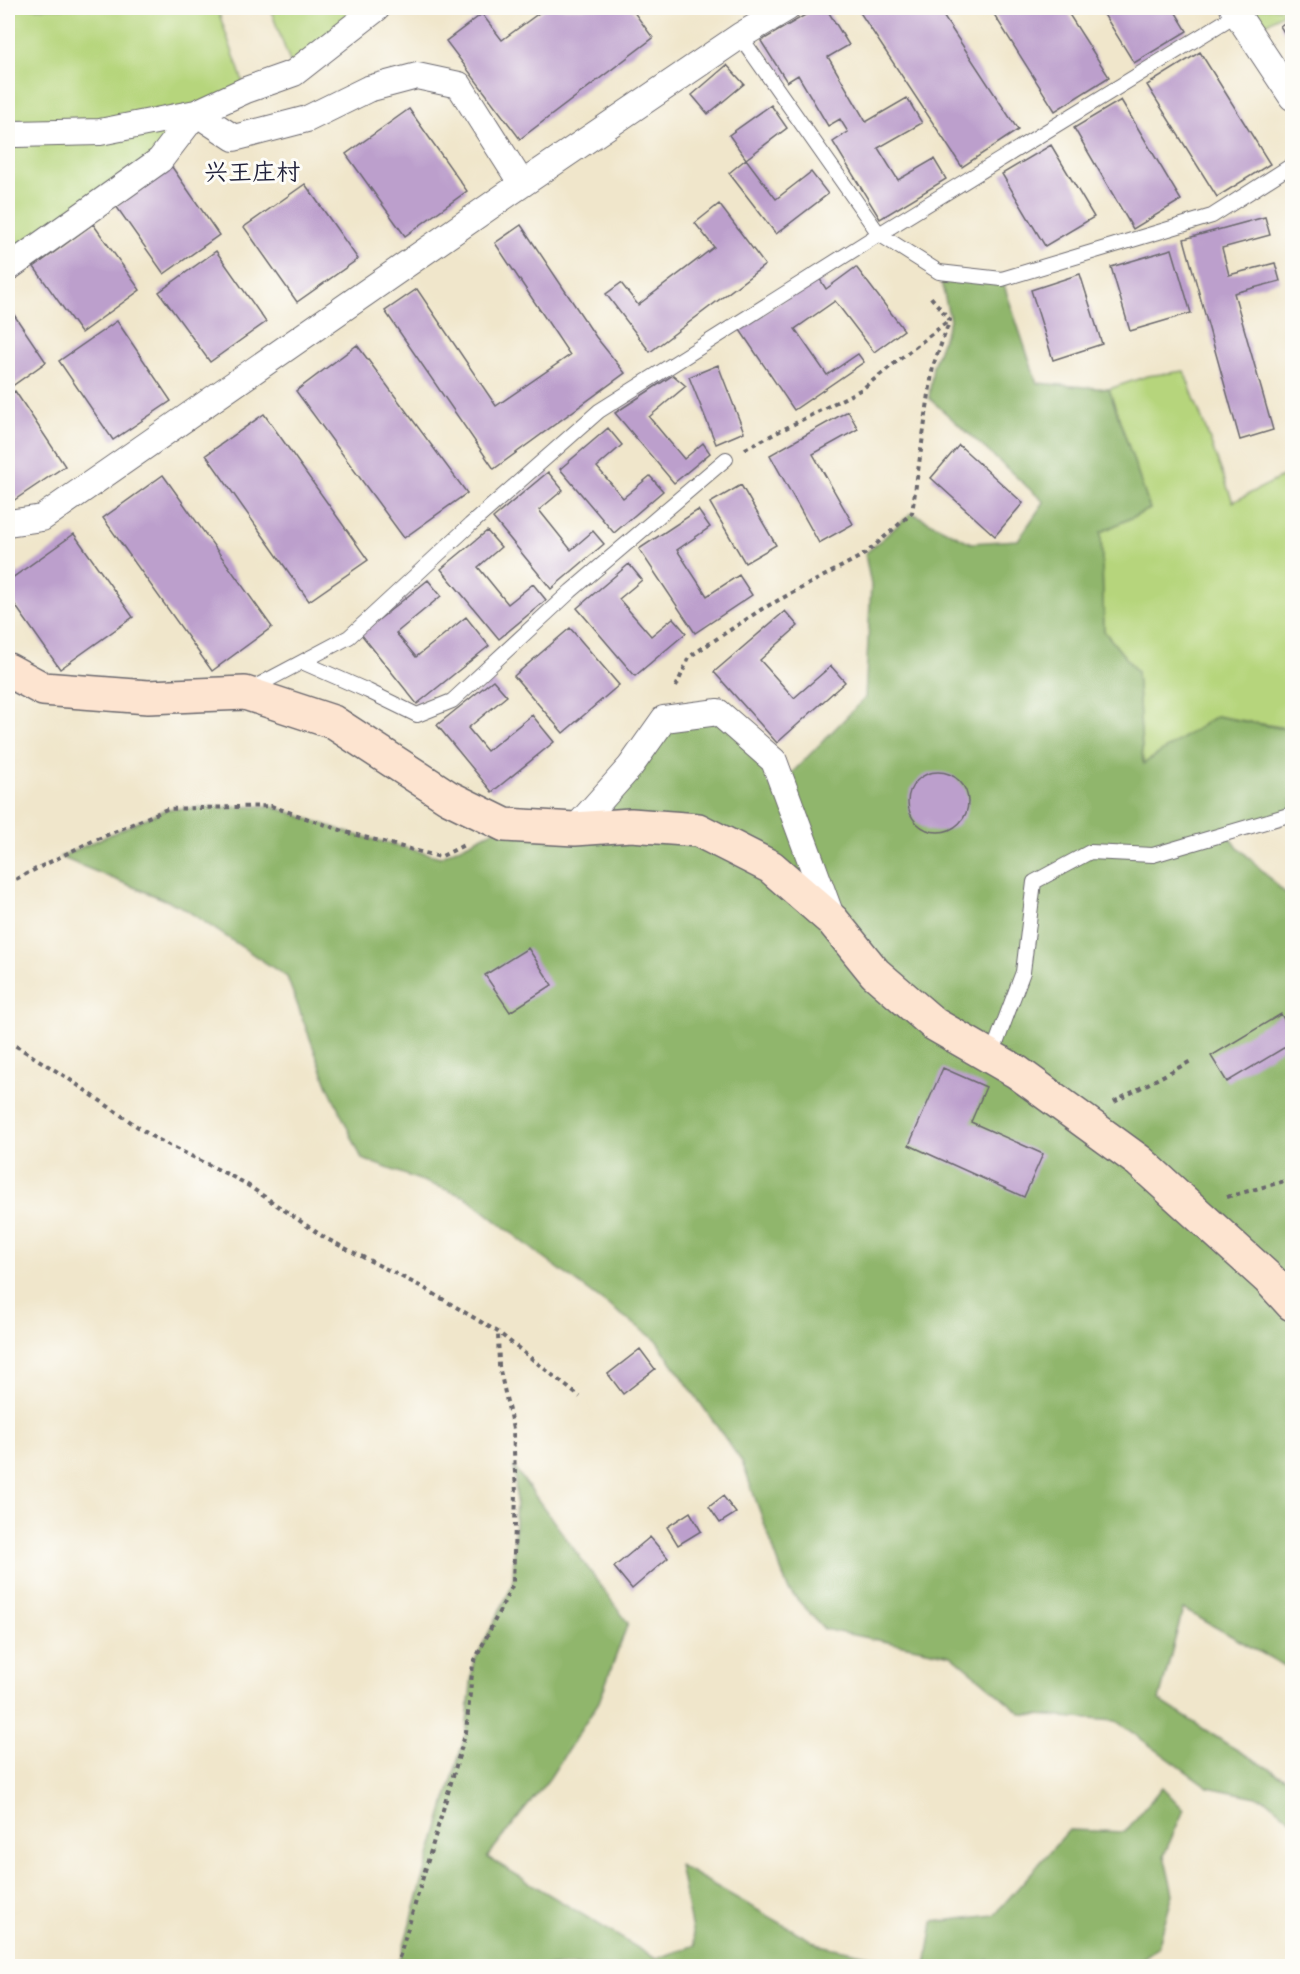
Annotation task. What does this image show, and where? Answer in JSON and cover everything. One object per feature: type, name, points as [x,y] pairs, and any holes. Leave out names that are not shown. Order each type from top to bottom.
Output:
[{"type":"street","points":[[8,131],[16,134],[100,132],[196,113],[246,90],[294,73],[376,8]]},
{"type":"street","points":[[8,523],[42,518],[522,184],[740,36],[787,8]]},
{"type":"street","points":[[1235,11],[1293,97]]},
{"type":"street","points":[[196,113],[234,138],[307,119],[368,89],[417,76],[459,84],[522,184]]},
{"type":"street","points":[[8,268],[160,160],[196,113]]},
{"type":"street","points":[[8,670],[43,689],[148,697],[245,693],[333,723],[448,797],[505,825],[575,829],[631,825],[698,830],[771,867],[833,921],[875,973],[934,1024],[1017,1072],[1139,1161],[1293,1304]]},
{"type":"street","points":[[575,829],[630,767],[664,719],[718,712],[774,761],[833,921]]},
{"type":"lane","points":[[245,693],[348,637],[599,411],[1235,11]]},
{"type":"lane","points":[[740,36],[879,234],[939,272],[1002,279],[1212,216],[1293,165]]},
{"type":"lane","points":[[302,662],[417,715],[452,701],[571,591],[726,459]]},
{"type":"lane","points":[[991,1057],[1023,972],[1034,882],[1090,852],[1153,855],[1293,814]]},
{"type":"path","points":[[928,294],[950,320]]},
{"type":"path","points":[[726,459],[862,389],[950,320]]},
{"type":"path","points":[[664,719],[689,657],[762,609],[865,554],[912,513],[933,366],[950,320]]},
{"type":"path","points":[[8,882],[84,845],[167,809],[271,806],[349,833],[440,856],[505,825]]},
{"type":"path","points":[[8,1041],[66,1077],[151,1136],[243,1182],[325,1239],[424,1288],[498,1332],[580,1397]]},
{"type":"path","points":[[1081,1119],[1191,1061]]},
{"type":"path","points":[[1191,1208],[1244,1191],[1293,1179]]},
{"type":"path","points":[[395,1966],[466,1732],[473,1664],[513,1584],[516,1494],[513,1429],[499,1366],[498,1332]]},
{"type":"green space","points":[[8,8],[217,8],[246,90],[160,160],[8,268]]},
{"type":"green space","points":[[270,8],[377,8],[294,73]]},
{"type":"green space","points":[[1233,8],[1291,8],[1250,34]]},
{"type":"green space","points":[[939,272],[1002,279],[1037,383],[1109,389],[1150,509],[1101,532],[1104,631],[1137,672],[1143,764],[1216,716],[1291,730],[1292,814],[1225,834],[1292,900],[1292,1670],[1183,1609],[1159,1700],[1292,1782],[1292,1820],[1266,1799],[1208,1787],[1116,1721],[1022,1714],[951,1655],[824,1629],[788,1589],[742,1462],[656,1340],[541,1256],[466,1197],[362,1159],[327,1084],[287,977],[180,906],[60,857],[167,809],[271,806],[349,833],[440,857],[505,825],[575,829],[664,719],[718,712],[783,782],[865,698],[871,585],[865,554],[912,513],[971,543],[1018,540],[1044,502],[929,398],[933,366],[950,320]]},
{"type":"green space","points":[[1184,371],[1233,502],[1292,472],[1292,729],[1216,716],[1143,765],[1137,672],[1104,631],[1101,532],[1150,509],[1109,389],[1147,376]]},
{"type":"green space","points":[[514,1467],[628,1623],[599,1702],[549,1779],[487,1857],[656,1959],[695,1945],[679,1865],[819,1945],[920,1966],[395,1966],[401,1955],[466,1732],[473,1664],[513,1584],[516,1494]]},
{"type":"green space","points":[[1162,1787],[1184,1810],[1164,1855],[1173,1894],[1158,1947],[1132,1966],[997,1966],[987,1959],[981,1966],[926,1966],[933,1922],[994,1915],[1069,1830],[1125,1832]]},
{"type":"building","points":[[546,8],[631,8],[653,38],[520,139],[446,41],[482,14],[502,40]]},
{"type":"building","points":[[817,8],[826,8],[849,45],[828,57],[866,122],[907,98],[922,123],[878,148],[898,180],[934,159],[946,179],[880,219],[833,142],[848,132],[840,119],[828,126],[798,75],[787,82],[761,41]]},
{"type":"building","points":[[857,8],[938,8],[1018,130],[962,167]]},
{"type":"building","points":[[990,8],[1065,8],[1109,77],[1055,111]]},
{"type":"building","points":[[1100,8],[1173,8],[1187,31],[1134,63]]},
{"type":"building","points":[[1292,18],[1292,45],[1280,26]]},
{"type":"building","points":[[1200,52],[1270,164],[1217,197],[1147,85]]},
{"type":"building","points":[[727,65],[744,84],[708,114],[692,95]]},
{"type":"building","points":[[1121,100],[1181,200],[1133,229],[1074,128]]},
{"type":"building","points":[[771,105],[787,128],[746,159],[729,135]]},
{"type":"building","points":[[409,109],[467,191],[405,236],[346,154]]},
{"type":"building","points":[[1051,145],[1094,217],[1045,246],[1002,174]]},
{"type":"building","points":[[746,159],[776,199],[811,172],[828,194],[776,234],[729,173]]},
{"type":"building","points":[[172,167],[219,235],[164,274],[116,206]]},
{"type":"building","points":[[305,184],[358,259],[297,302],[244,227]]},
{"type":"building","points":[[719,204],[765,265],[650,352],[606,294],[621,283],[638,305],[714,247],[695,223]]},
{"type":"building","points":[[1265,217],[1270,235],[1222,248],[1229,275],[1275,263],[1280,281],[1234,293],[1273,430],[1240,440],[1184,239]]},
{"type":"building","points":[[93,224],[140,290],[81,333],[34,267]]},
{"type":"building","points":[[521,225],[596,337],[625,373],[494,469],[385,311],[417,289],[496,406],[570,355],[495,243]]},
{"type":"building","points":[[1172,249],[1191,313],[1130,331],[1111,267]]},
{"type":"building","points":[[216,251],[266,322],[210,362],[159,292]]},
{"type":"building","points":[[856,267],[904,330],[874,352],[835,301],[795,329],[827,375],[858,354],[864,362],[794,410],[740,330],[818,276],[826,289]]},
{"type":"building","points":[[1080,274],[1102,344],[1053,360],[1031,290]]},
{"type":"building","points":[[8,306],[46,362],[8,389]]},
{"type":"building","points":[[117,321],[171,401],[113,440],[59,361]]},
{"type":"building","points":[[357,345],[467,493],[404,538],[296,391]]},
{"type":"building","points":[[718,365],[744,432],[716,444],[689,377]]},
{"type":"building","points":[[673,375],[686,386],[649,417],[684,459],[703,443],[710,453],[674,483],[615,413]]},
{"type":"building","points":[[15,391],[65,466],[10,503],[8,499],[8,396]]},
{"type":"building","points":[[848,411],[858,429],[813,454],[853,524],[819,543],[770,455]]},
{"type":"building","points":[[264,414],[368,560],[309,601],[206,455]]},
{"type":"building","points":[[608,428],[622,445],[597,467],[623,498],[650,476],[663,491],[614,533],[560,469]]},
{"type":"building","points":[[959,445],[1023,503],[995,536],[931,478]]},
{"type":"building","points":[[548,472],[563,490],[539,510],[571,550],[593,531],[604,544],[551,589],[493,518]]},
{"type":"building","points":[[163,475],[272,627],[212,671],[103,518]]},
{"type":"building","points":[[741,485],[776,545],[745,563],[710,503]]},
{"type":"building","points":[[698,510],[710,527],[677,550],[707,596],[739,575],[752,595],[695,633],[639,549]]},
{"type":"building","points":[[487,531],[501,547],[478,567],[508,604],[533,584],[546,600],[499,639],[441,569]]},
{"type":"building","points":[[74,534],[133,617],[60,669],[8,595],[8,581]]},
{"type":"building","points":[[629,564],[642,580],[619,599],[651,636],[673,618],[686,633],[635,676],[577,608]]},
{"type":"building","points":[[428,580],[441,596],[396,633],[416,657],[466,617],[489,646],[417,704],[361,634]]},
{"type":"building","points":[[785,611],[798,626],[760,660],[794,698],[831,666],[845,682],[777,743],[714,672]]},
{"type":"building","points":[[570,628],[619,685],[563,733],[514,676]]},
{"type":"building","points":[[493,680],[507,696],[468,728],[487,751],[532,715],[554,742],[492,792],[437,725]]},
{"type":"building","points":[[938,772],[959,781],[968,802],[959,823],[938,832],[917,823],[908,802],[917,781]]},
{"type":"building","points":[[528,948],[552,985],[510,1012],[485,975]]},
{"type":"building","points":[[1281,1014],[1292,1034],[1292,1043],[1227,1082],[1211,1056]]},
{"type":"building","points":[[943,1068],[986,1087],[971,1122],[1043,1154],[1024,1197],[909,1145]]},
{"type":"building","points":[[640,1349],[655,1369],[623,1394],[608,1374]]},
{"type":"building","points":[[723,1496],[736,1513],[720,1523],[709,1507]]},
{"type":"building","points":[[690,1512],[701,1531],[678,1545],[667,1527]]},
{"type":"building","points":[[650,1537],[668,1558],[632,1589],[614,1567]]},
{"type":"district","name":"兴王庄村","points":[[252,172]]}]
